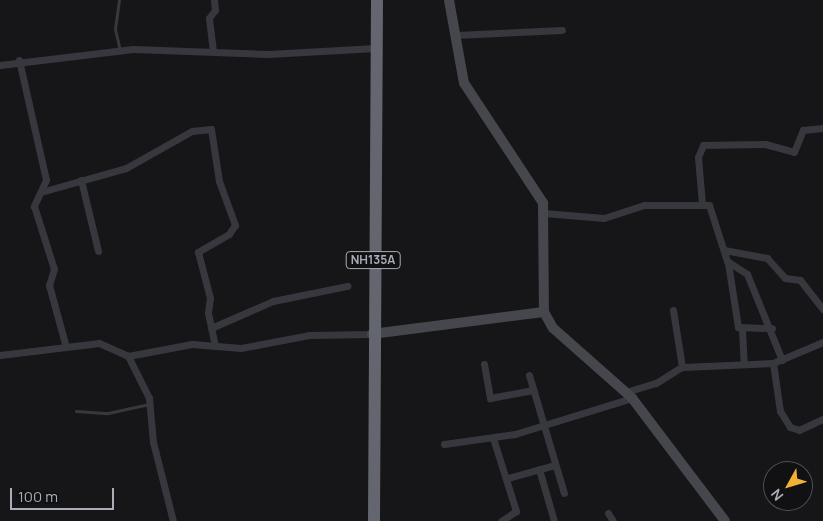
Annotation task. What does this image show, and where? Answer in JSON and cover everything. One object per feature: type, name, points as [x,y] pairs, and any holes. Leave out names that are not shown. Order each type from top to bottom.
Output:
[{"type":"highway","name":"NH135A","points":[[374,521],[372,334],[377,0]]},
{"type":"main road","points":[[449,0],[464,83],[544,210],[544,312],[553,328],[629,395],[725,521]]},
{"type":"main road","points":[[372,334],[544,312]]},
{"type":"street","points":[[213,51],[209,17],[215,10],[214,0]]},
{"type":"street","points":[[455,35],[562,30]]},
{"type":"street","points":[[0,64],[19,60],[120,51],[213,51],[268,54],[376,48]]},
{"type":"street","points":[[19,60],[46,180],[34,206],[54,269],[49,285],[66,347]]},
{"type":"street","points":[[702,204],[698,157],[702,145],[765,144],[794,152],[805,129],[823,128]]},
{"type":"street","points":[[40,192],[143,162],[192,131],[213,130],[219,180],[235,225],[229,234],[198,252],[210,298],[211,328],[214,345]]},
{"type":"street","points":[[81,180],[98,251]]},
{"type":"street","points":[[544,210],[604,218],[639,206],[702,204],[713,209],[728,263],[742,330],[744,364]]},
{"type":"street","points":[[724,250],[767,258],[787,279],[800,280],[823,309]]},
{"type":"street","points":[[728,263],[747,274],[772,328],[782,360]]},
{"type":"street","points":[[211,328],[273,301],[347,286]]},
{"type":"street","points":[[673,310],[682,367]]},
{"type":"street","points":[[742,330],[772,328]]},
{"type":"street","points":[[0,355],[99,343],[128,356],[192,344],[241,348],[309,335],[372,334]]},
{"type":"street","points":[[444,444],[493,438],[542,424],[629,395],[650,386],[682,367],[773,363],[823,342]]},
{"type":"street","points":[[128,356],[150,404],[154,442],[173,521]]},
{"type":"street","points":[[773,363],[780,411],[790,427],[799,430],[823,419]]},
{"type":"street","points":[[484,364],[490,398],[533,390]]},
{"type":"street","points":[[529,376],[564,493]]},
{"type":"street","points":[[493,438],[508,478],[516,513],[501,521]]},
{"type":"street","points":[[508,478],[556,465]]},
{"type":"street","points":[[539,470],[553,518]]},
{"type":"street","points":[[608,513],[613,521]]},
{"type":"lane","points":[[119,0],[115,29],[120,51]]},
{"type":"lane","points":[[76,410],[108,413],[150,404]]}]
